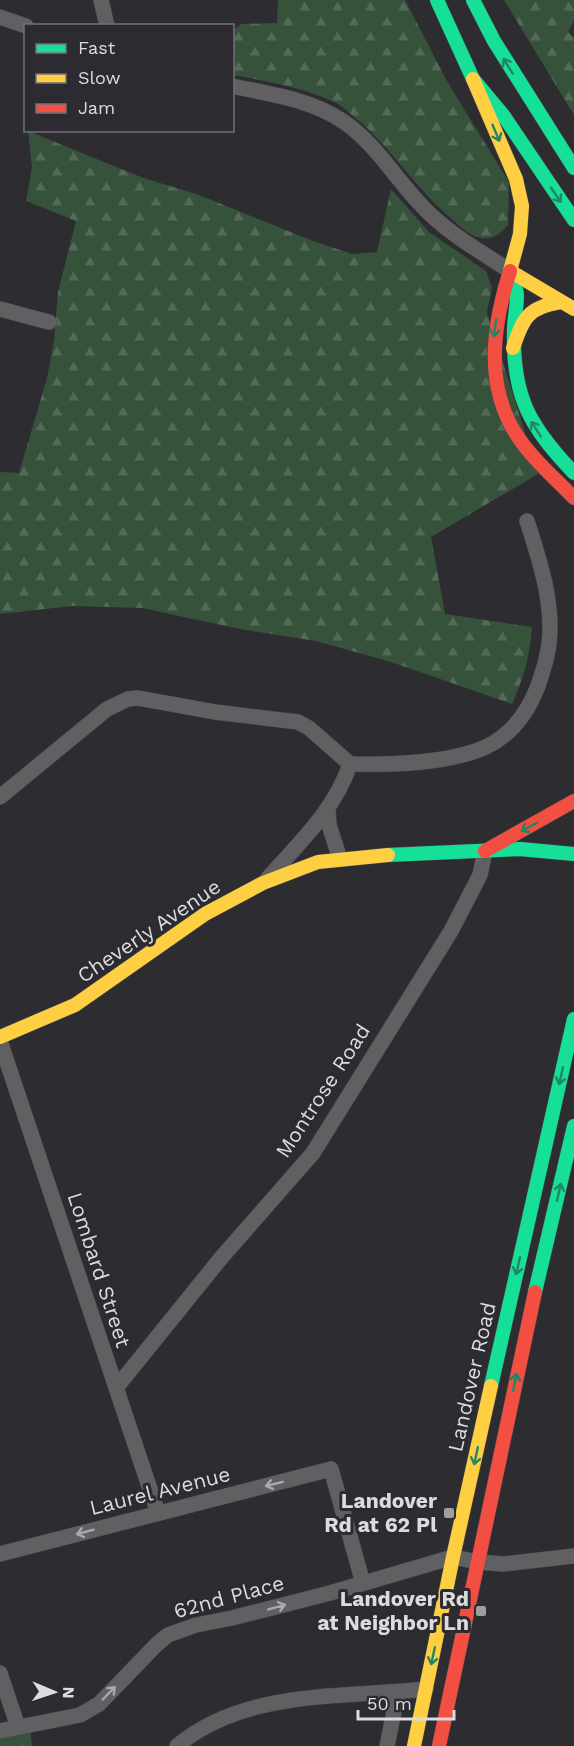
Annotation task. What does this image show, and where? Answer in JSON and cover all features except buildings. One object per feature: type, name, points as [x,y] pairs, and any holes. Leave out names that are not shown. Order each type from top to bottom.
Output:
[{"type":"main road","points":[[437,0],[516,179],[522,206],[520,234],[498,310],[493,348],[494,369],[501,404],[519,439],[574,498]]},
{"type":"main road","points":[[473,0],[494,41],[574,168]]},
{"type":"main road","points":[[473,79],[503,115],[574,220]]},
{"type":"main road","points":[[510,271],[574,309]]},
{"type":"main road","points":[[510,271],[520,293],[514,324],[513,348],[516,380],[527,414],[547,445],[574,473]]},
{"type":"main road","points":[[513,348],[528,313],[545,304],[561,302]]},
{"type":"main road","points":[[485,851],[574,801]]},
{"type":"main road","name":"Cheverly Avenue","points":[[0,1039],[75,1005],[197,920],[264,883],[318,862],[520,849],[574,854]]},
{"type":"main road","name":"Landover Road","points":[[414,1746],[453,1557],[574,1019]]},
{"type":"main road","name":"Landover Road","points":[[439,1746],[517,1372],[574,1126]]},
{"type":"street","points":[[96,24],[101,0]]},
{"type":"street","points":[[101,0],[107,24]]},
{"type":"street","points":[[0,17],[24,25]]},
{"type":"street","points":[[234,86],[302,102],[341,120],[373,148],[421,206],[459,237],[510,271]]},
{"type":"street","points":[[0,309],[48,322]]},
{"type":"street","points":[[0,797],[107,708],[128,699],[138,698],[205,710],[298,722],[309,728],[350,764],[401,763],[461,755],[486,747],[504,735],[520,719],[532,700],[548,654],[549,627],[544,584],[527,520]]},
{"type":"street","points":[[264,883],[328,810],[344,783],[350,764]]},
{"type":"street","points":[[328,810],[329,825],[340,859]]},
{"type":"street","name":"Montrose Road","points":[[116,1388],[221,1258],[313,1153],[451,931],[480,874],[485,851]]},
{"type":"street","name":"Lombard Street","points":[[0,1039],[158,1513]]},
{"type":"street","name":"Laurel Avenue","points":[[0,1554],[331,1469],[363,1583]]},
{"type":"street","name":"62nd Place","points":[[0,1731],[80,1715],[99,1704],[168,1635],[196,1625],[232,1618],[453,1557],[504,1564],[574,1556]]},
{"type":"street","points":[[0,1673],[18,1728]]},
{"type":"street","points":[[177,1746],[210,1723],[259,1706],[318,1698],[426,1689]]},
{"type":"street","points":[[387,1746],[398,1692]]},
{"type":"green space","points":[[278,0],[405,0],[448,83],[509,182],[508,225],[489,238],[477,237],[466,231],[440,209],[367,128],[337,103],[298,89],[234,75],[234,29],[241,24],[277,23]]},
{"type":"green space","points":[[504,0],[574,0],[574,20],[568,32],[574,37],[574,115]]},
{"type":"green space","points":[[28,132],[141,177],[199,195],[313,241],[352,254],[377,252],[391,189],[429,232],[486,271],[492,288],[487,312],[538,474],[431,537],[445,614],[532,627],[526,666],[512,704],[391,662],[316,641],[240,629],[142,608],[72,606],[0,614],[0,472],[19,473],[47,378],[54,341],[58,292],[76,221],[26,201],[32,167]]},
{"type":"green space","points":[[30,1727],[32,1746],[0,1746],[0,1731]]},
{"type":"traffic: fast","points":[[437,0],[473,79],[503,115],[574,220]]},
{"type":"traffic: fast","points":[[473,0],[494,41],[574,168]]},
{"type":"traffic: fast","points":[[510,271],[517,294],[514,352],[520,392],[526,409],[545,440],[574,473]]},
{"type":"traffic: fast","points":[[388,855],[520,849],[574,854]]},
{"type":"traffic: fast","points":[[491,1386],[574,1019]]},
{"type":"traffic: fast","points":[[535,1292],[574,1126]]},
{"type":"traffic: slow","points":[[473,79],[516,179],[522,206],[520,234],[510,271],[574,309]]},
{"type":"traffic: slow","points":[[513,348],[528,316],[541,307],[561,302]]},
{"type":"traffic: slow","points":[[0,1037],[75,1005],[205,914],[263,883],[318,862],[388,855]]},
{"type":"traffic: slow","points":[[414,1746],[491,1386]]},
{"type":"traffic: jam","points":[[510,271],[496,336],[496,379],[501,400],[508,420],[520,440],[574,498]]},
{"type":"traffic: jam","points":[[485,851],[574,801]]},
{"type":"traffic: jam","points":[[439,1746],[535,1292]]},
{"type":"place","name":"Landover Rd at 62 Pl","points":[[449,1513]]},
{"type":"place","name":"Landover Rd at Neighbor Ln","points":[[481,1611]]}]
